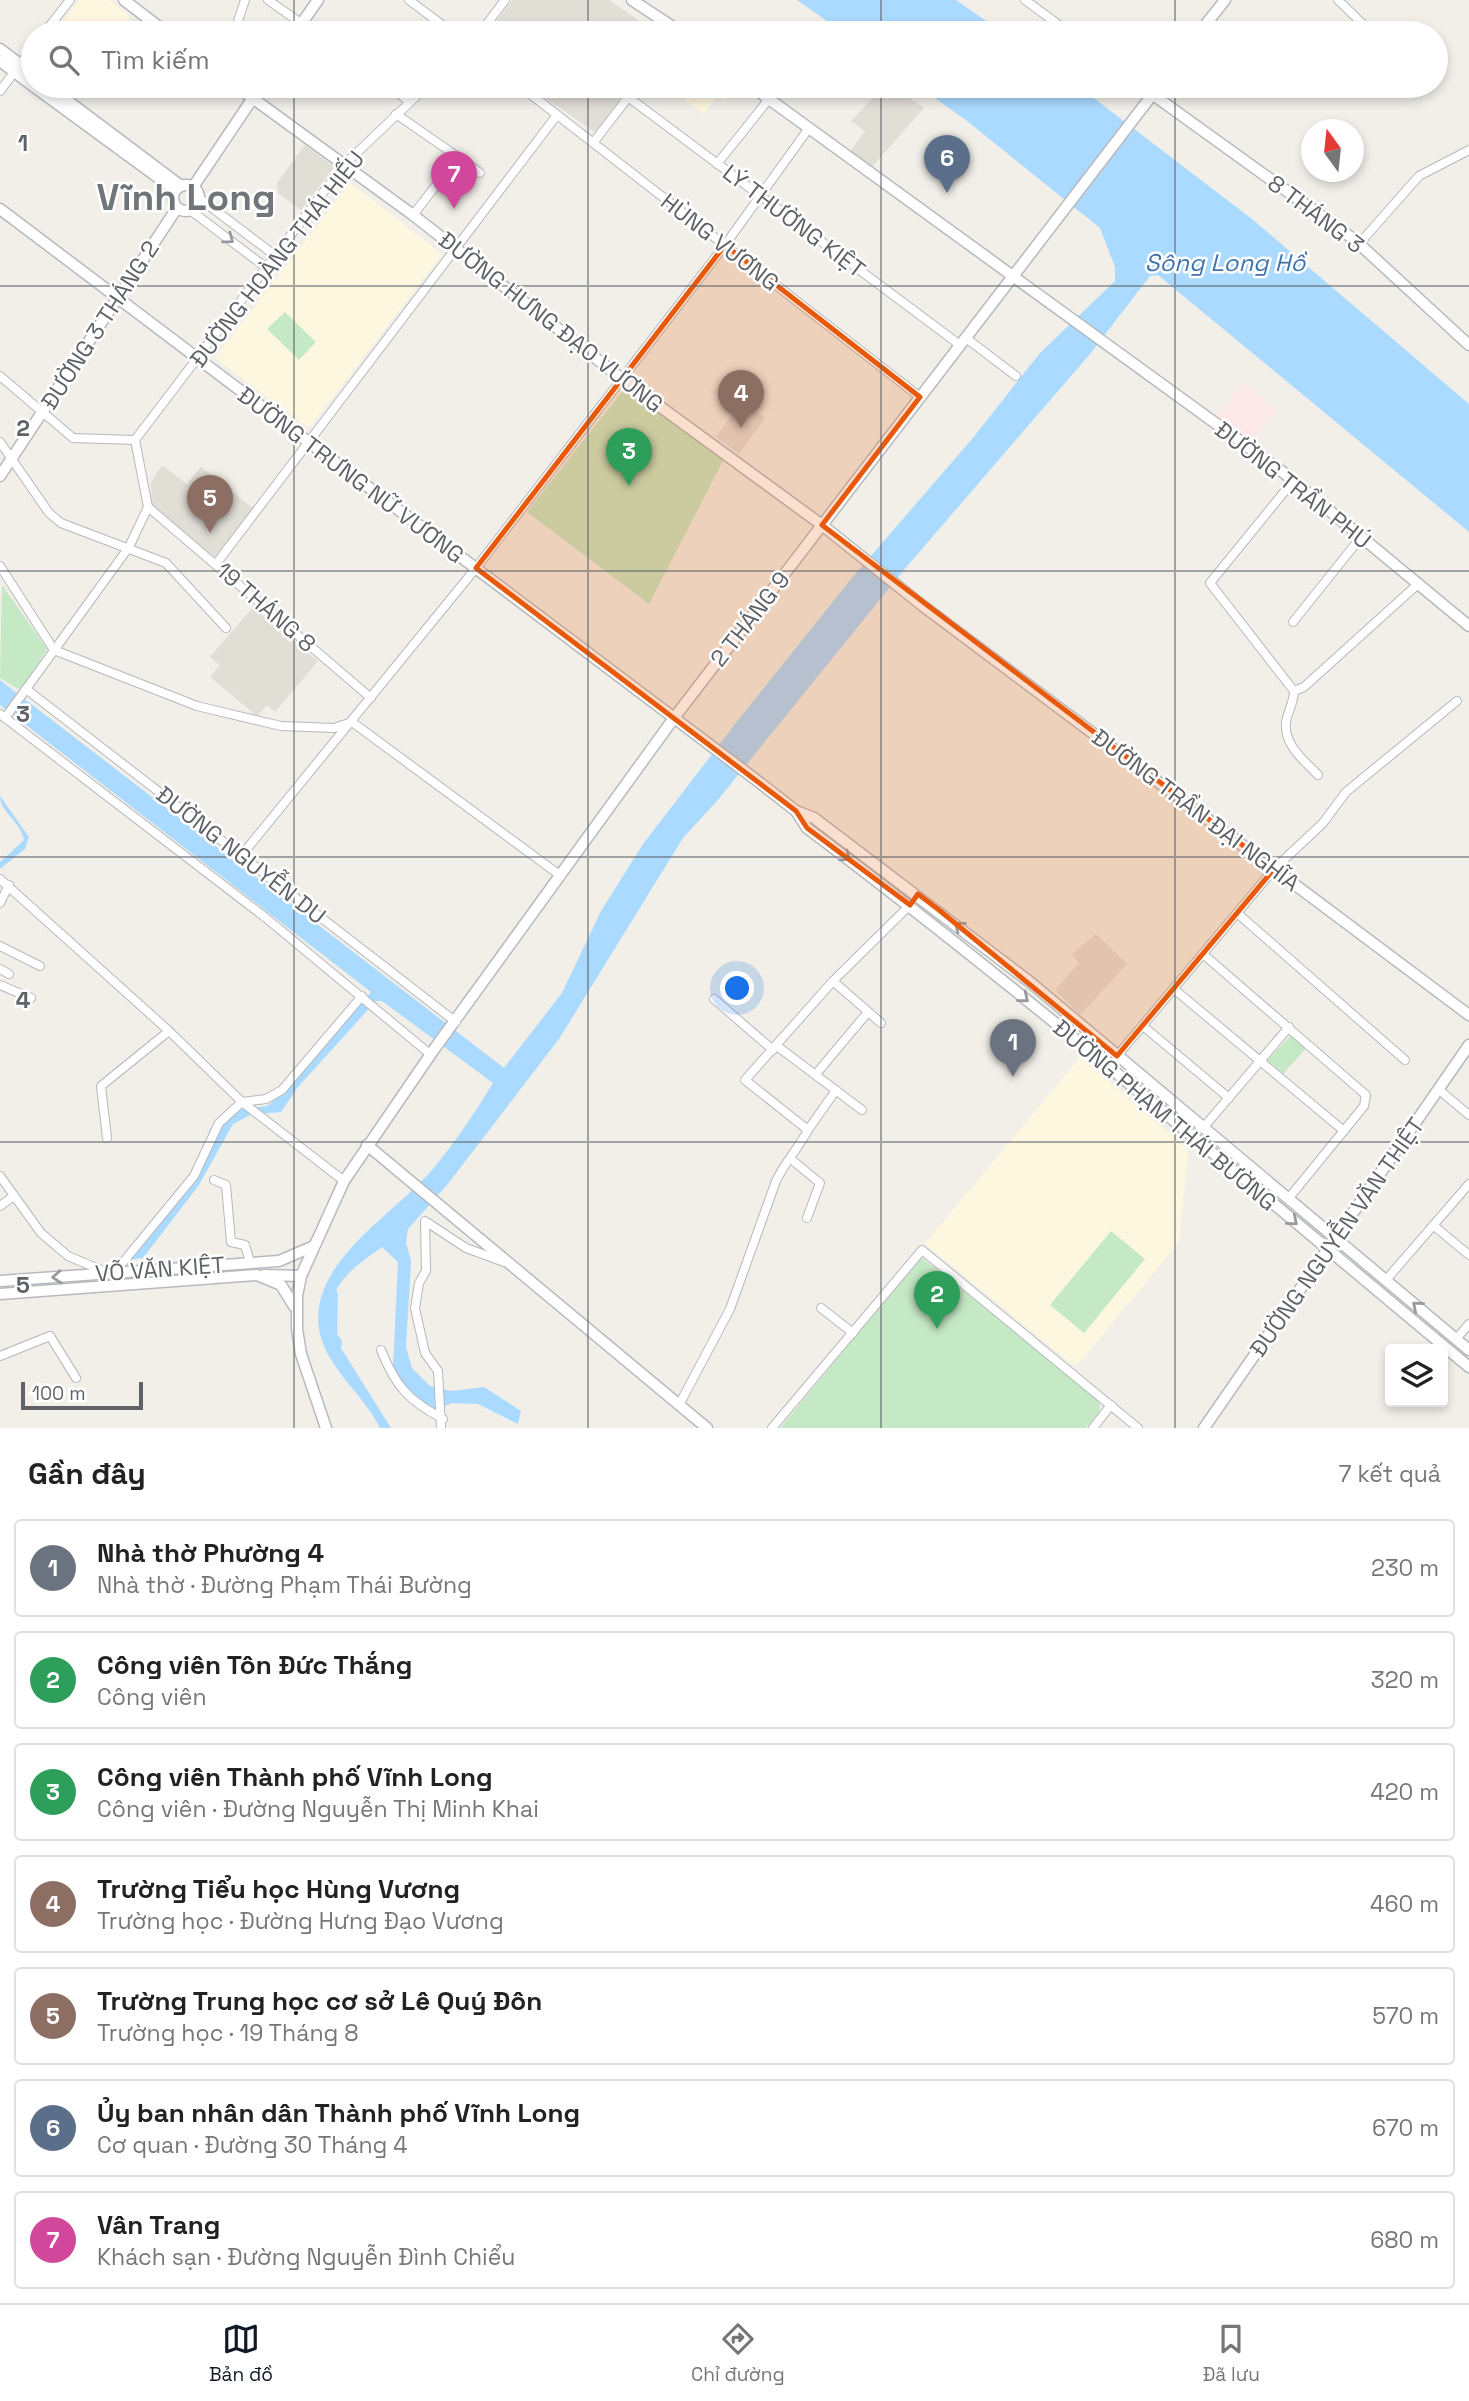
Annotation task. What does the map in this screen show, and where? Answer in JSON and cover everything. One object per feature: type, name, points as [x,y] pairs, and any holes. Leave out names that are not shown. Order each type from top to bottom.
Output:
[{"type":"main road","points":[[124,0],[151,21]]},
{"type":"main road","points":[[303,21],[318,0]]},
{"type":"main road","points":[[632,0],[663,21]]},
{"type":"main road","points":[[1208,21],[1225,0]]},
{"type":"main road","points":[[0,49],[21,72]]},
{"type":"main road","points":[[0,61],[21,70]]},
{"type":"main road","points":[[51,98],[183,188],[199,198],[190,210],[177,208],[173,201],[183,188],[253,99]]},
{"type":"main road","points":[[64,98],[183,188]]},
{"type":"main road","name":"2 THÁNG 9","points":[[326,1428],[301,1354],[296,1309],[301,1276],[344,1181],[432,1051],[674,718],[1149,98]]},
{"type":"main road","name":"8 THÁNG 3","points":[[1166,98],[1359,244],[1469,345]]},
{"type":"main road","name":"ĐƯỜNG HƯNG ĐẠO VƯƠNG","points":[[253,99],[456,247],[621,378],[832,533]]},
{"type":"main road","name":"ĐƯỜNG TRẦN PHÚ","points":[[769,99],[1111,351],[1293,481],[1469,626]]},
{"type":"main road","name":"ĐƯỜNG 3 THÁNG 2","points":[[0,476],[177,208]]},
{"type":"main road","name":"ĐƯỜNG TRƯNG NỮ VƯƠNG","points":[[0,209],[755,779]]},
{"type":"main road","name":"ĐƯỜNG TRẦN ĐẠI NGHĨA","points":[[832,533],[923,606],[1469,1014]]},
{"type":"main road","name":"ĐƯỜNG PHẠM THÁI BƯỜNG","points":[[755,779],[796,811],[814,818],[918,894],[1030,982],[1469,1350]]},
{"type":"main road","name":"ĐƯỜNG PHẠM THÁI BƯỜNG","points":[[796,811],[807,828],[910,905],[1442,1344]]},
{"type":"main road","points":[[910,905],[918,894]]},
{"type":"main road","name":"ĐƯỜNG NGUYỄN VĂN THIỆT","points":[[1204,1428],[1469,1045]]},
{"type":"main road","points":[[1144,1096],[1152,1085]]},
{"type":"main road","points":[[367,1146],[707,1428]]},
{"type":"main road","name":"VÕ VĂN KIỆT","points":[[0,1281],[283,1260],[308,1252],[316,1245]]},
{"type":"main road","points":[[283,1260],[301,1276]]},
{"type":"main road","points":[[253,1262],[257,1275],[301,1276]]},
{"type":"main road","name":"VÕ VĂN KIỆT","points":[[0,1294],[257,1275],[281,1285],[296,1309]]},
{"type":"main road","points":[[1448,1347],[1456,1339]]},
{"type":"main road","name":"ĐƯỜNG PHẠM THÁI BƯỜNG","points":[[1448,1349],[1469,1367]]},
{"type":"street","points":[[53,21],[70,0]]},
{"type":"street","points":[[238,21],[246,0]]},
{"type":"street","points":[[268,0],[290,21]]},
{"type":"street","points":[[409,0],[437,21]]},
{"type":"street","points":[[1025,0],[1054,21]]},
{"type":"street","points":[[1338,0],[1360,21]]},
{"type":"street","points":[[488,21],[500,2]]},
{"type":"street","points":[[0,90],[21,63]]},
{"type":"street","points":[[404,98],[410,102]]},
{"type":"street","name":"ĐƯỜNG HOÀNG THÁI HIẾU","points":[[135,440],[268,269],[344,165],[414,98]]},
{"type":"street","name":"HÙNG VƯƠNG","points":[[535,98],[920,397]]},
{"type":"street","points":[[593,143],[627,98]]},
{"type":"street","name":"LÝ THƯỜNG KIỆT","points":[[629,98],[963,342],[1016,376]]},
{"type":"street","points":[[717,164],[769,99]]},
{"type":"street","points":[[396,114],[480,173]]},
{"type":"street","points":[[216,564],[557,115]]},
{"type":"street","points":[[241,856],[476,568],[725,245],[809,128]]},
{"type":"street","points":[[1359,244],[1419,176],[1469,150]]},
{"type":"street","points":[[413,215],[458,157]]},
{"type":"street","points":[[199,198],[277,257]]},
{"type":"street","points":[[190,210],[268,269]]},
{"type":"street","points":[[0,376],[73,438],[135,440],[148,507],[129,547],[5,715],[432,1051]]},
{"type":"street","points":[[0,442],[49,513],[61,523],[166,563],[226,628]]},
{"type":"street","points":[[1293,481],[1210,583],[1294,691],[1294,705],[1286,723],[1291,746],[1318,775]]},
{"type":"street","name":"19 THÁNG 8","points":[[148,507],[371,698]]},
{"type":"street","points":[[1293,622],[1361,537]]},
{"type":"street","points":[[0,566],[54,650],[197,706],[281,726],[334,728],[352,722]]},
{"type":"street","points":[[1294,691],[1304,687],[1418,584]]},
{"type":"street","name":"ĐƯỜNG NGUYỄN DU","points":[[25,690],[454,1023]]},
{"type":"street","points":[[1117,1056],[1274,869],[1323,823],[1346,792],[1457,701]]},
{"type":"street","points":[[352,722],[561,876]]},
{"type":"street","points":[[0,879],[169,1031],[244,1104],[344,1181]]},
{"type":"street","points":[[0,903],[9,885]]},
{"type":"street","points":[[808,1130],[746,1080],[833,981],[910,905]]},
{"type":"street","points":[[1237,913],[1405,1060]]},
{"type":"street","points":[[0,946],[40,966]]},
{"type":"street","points":[[1203,954],[1366,1095],[1365,1104],[1288,1199]]},
{"type":"street","points":[[0,969],[9,974]]},
{"type":"street","points":[[833,981],[881,1023]]},
{"type":"street","points":[[0,985],[31,998]]},
{"type":"street","points":[[1174,989],[1344,1131]]},
{"type":"street","points":[[0,1176],[41,1233],[68,1256],[111,1273],[194,1176],[219,1123],[244,1104],[266,1099],[282,1090],[362,996]]},
{"type":"street","points":[[714,999],[775,1048],[816,1074],[862,1110]]},
{"type":"street","points":[[816,1074],[868,1012]]},
{"type":"street","points":[[1143,1026],[1228,1098]]},
{"type":"street","points":[[1203,1128],[1289,1027]]},
{"type":"street","points":[[107,1138],[101,1086],[169,1031]]},
{"type":"street","points":[[1438,1089],[1469,1115]]},
{"type":"street","points":[[679,1405],[730,1308],[776,1181],[785,1163],[792,1160],[835,1090]]},
{"type":"street","points":[[792,1160],[820,1183],[807,1218]]},
{"type":"street","points":[[214,1180],[226,1185],[231,1242],[245,1245],[253,1262]]},
{"type":"street","points":[[1386,1280],[1467,1189]]},
{"type":"street","points":[[0,1206],[13,1196]]},
{"type":"street","points":[[442,1423],[438,1371],[425,1353],[415,1308],[419,1283],[426,1271],[425,1221],[466,1248],[506,1262]]},
{"type":"street","points":[[1433,1225],[1469,1255]]},
{"type":"street","points":[[772,1428],[922,1250],[1138,1428]]},
{"type":"street","points":[[821,1308],[853,1333]]},
{"type":"street","points":[[1456,1339],[1469,1324]]},
{"type":"street","points":[[0,1356],[50,1336],[76,1378]]},
{"type":"street","points":[[381,1350],[400,1389],[442,1423]]},
{"type":"street","points":[[1093,1428],[1111,1405]]},
{"type":"highlighted area","points":[[725,245],[920,397],[822,525],[1274,869],[1117,1056],[939,910],[918,894],[910,905],[807,828],[796,811],[476,568]]},
{"type":"shaded area","points":[[80,0],[109,0],[131,17],[128,21],[63,21]]},
{"type":"shaded area","points":[[512,0],[609,0],[640,21],[497,21]]},
{"type":"shaded area","points":[[545,98],[621,98],[596,133]]},
{"type":"shaded area","points":[[687,98],[717,98],[704,114],[685,100]]},
{"type":"shaded area","points":[[873,98],[910,98],[924,108],[871,168],[849,153],[865,131],[851,121]]},
{"type":"shaded area","points":[[305,145],[334,167],[301,210],[278,193],[277,183]]},
{"type":"shaded area","points":[[350,183],[442,254],[309,428],[215,358]]},
{"type":"shaded area","points":[[1244,383],[1277,411],[1248,445],[1213,419]]},
{"type":"shaded area","points":[[742,401],[765,418],[739,454],[716,437]]},
{"type":"shaded area","points":[[162,465],[187,484],[201,467],[254,509],[215,557],[152,507],[151,482]]},
{"type":"shaded area","points":[[253,607],[318,661],[275,712],[267,705],[257,716],[210,677],[220,665],[210,657]]},
{"type":"shaded area","points":[[1096,934],[1127,964],[1080,1015],[1055,990],[1079,963],[1072,954]]},
{"type":"shaded area","points":[[1080,1057],[1188,1150],[1179,1242],[1076,1367],[925,1244]]},
{"type":"green space","points":[[285,312],[316,342],[299,360],[267,329]]},
{"type":"green space","points":[[625,388],[724,459],[649,604],[527,512]]},
{"type":"green space","points":[[2,585],[47,649],[23,687],[18,689],[0,678]]},
{"type":"green space","points":[[1293,1033],[1308,1046],[1283,1074],[1268,1060]]},
{"type":"green space","points":[[1111,1231],[1145,1259],[1084,1333],[1050,1305]]},
{"type":"green space","points":[[921,1257],[1099,1399],[1100,1411],[1086,1428],[780,1428]]},
{"type":"water","points":[[797,0],[956,0],[986,21],[827,21]]},
{"type":"water","name":"Sông Long Hồ","points":[[935,98],[1094,98],[1252,219],[1469,404],[1469,532],[1158,275],[1150,276],[1090,354],[903,571],[717,801],[683,838],[559,1039],[447,1185],[408,1229],[406,1242],[411,1261],[406,1347],[412,1368],[430,1386],[451,1391],[484,1387],[521,1411],[518,1424],[478,1404],[452,1403],[438,1409],[422,1405],[407,1389],[393,1367],[398,1262],[382,1247],[358,1265],[340,1284],[331,1307],[334,1337],[391,1428],[380,1428],[324,1347],[320,1334],[319,1309],[325,1286],[338,1264],[356,1243],[432,1170],[493,1083],[382,1001],[376,1001],[298,1087],[281,1112],[250,1115],[233,1124],[199,1185],[143,1258],[129,1260],[179,1200],[221,1126],[240,1109],[267,1106],[283,1093],[371,992],[0,705],[0,680],[504,1068],[562,993],[601,911],[643,844],[739,719],[851,579],[972,439],[1040,353],[1115,281],[1115,267],[1100,228]]},
{"type":"water","points":[[0,796],[29,837],[25,849],[0,869],[0,862],[24,840],[19,828],[3,807]]},
{"type":"waterway","points":[[331,1295],[330,1336],[335,1343]]},
{"type":"place","name":"Ủy ban nhân dân Thành phố Vĩnh Long","points":[[947,193]]},
{"type":"place","name":"Vân Trang","points":[[454,209]]},
{"type":"place","name":"Trường Tiểu học Hùng Vương","points":[[741,428]]},
{"type":"place","name":"Công viên Thành phố Vĩnh Long","points":[[629,486]]},
{"type":"place","name":"Trường Trung học cơ sở Lê Quý Đôn","points":[[210,533]]},
{"type":"place","name":"Nhà thờ Phường 4","points":[[1013,1077]]},
{"type":"place","name":"Công viên Tôn Đức Thắng","points":[[937,1329]]},
{"type":"district","name":"Vĩnh Long","points":[[186,197]]}]
